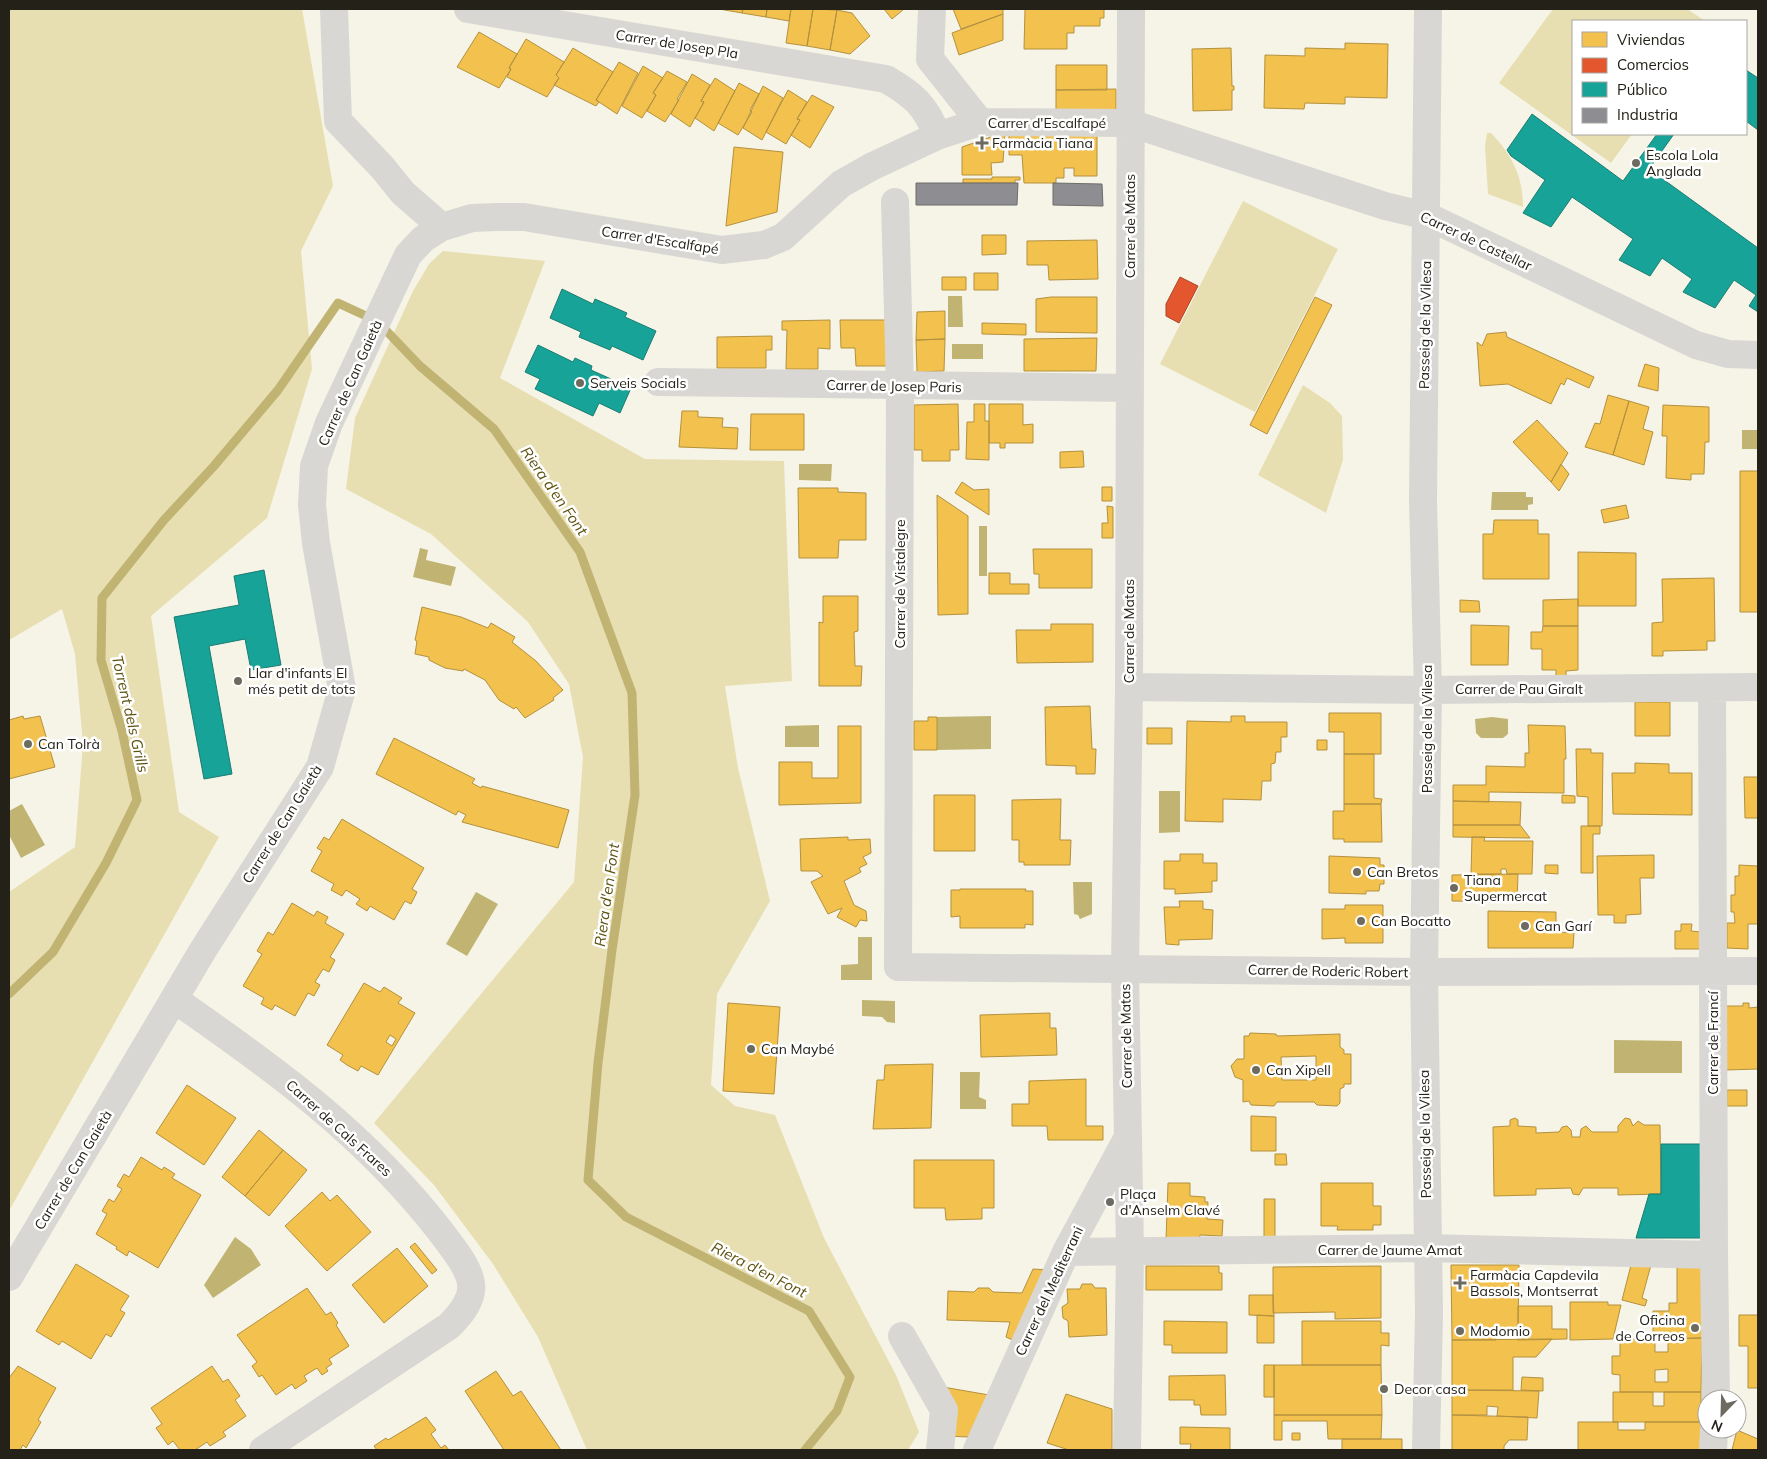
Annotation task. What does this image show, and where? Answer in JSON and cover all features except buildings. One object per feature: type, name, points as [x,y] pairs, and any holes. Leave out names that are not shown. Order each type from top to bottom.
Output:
[{"type":"street","points":[[334,9],[338,121],[382,167],[403,193],[442,227]]},
{"type":"street","name":"Carrer de Josep Pla","points":[[468,9],[886,79],[910,93],[933,125],[937,136]]},
{"type":"street","points":[[932,9],[949,116],[946,126],[937,136]]},
{"type":"street","name":"Carrer de Matas","points":[[1127,1450],[1130,1252],[1125,969],[1129,687],[1131,9]]},
{"type":"street","name":"Passeig de la Vilesa","points":[[1426,1450],[1429,1313],[1426,1248],[1424,972],[1428,690],[1423,501],[1428,9]]},
{"type":"street","name":"Carrer de Josep Pla","points":[[886,79],[915,70],[941,73]]},
{"type":"street","points":[[910,93],[922,91],[941,73]]},
{"type":"street","points":[[941,73],[980,122]]},
{"type":"street","name":"Carrer d'Escalfapé","points":[[442,227],[472,218],[524,217],[722,250],[743,249],[764,245],[783,237],[841,184],[871,166],[937,136],[980,122],[1130,123]]},
{"type":"street","name":"Carrer de Castellar","points":[[1130,123],[1385,206],[1427,216],[1696,345],[1728,354],[1758,355]]},
{"type":"street","name":"Carrer de Vistalegre","points":[[895,202],[900,386],[898,967]]},
{"type":"street","name":"Carrer de Can Gaietà","points":[[9,1278],[174,999],[320,766],[342,689],[316,543],[312,505],[314,466],[329,423],[408,255],[422,239],[442,227]]},
{"type":"street","name":"Carrer de Josep Paris","points":[[658,382],[1130,388]]},
{"type":"street","name":"Carrer de Pau Giralt","points":[[1129,687],[1428,690],[1758,687]]},
{"type":"street","name":"Carrer de Francí","points":[[1712,688],[1716,1389]]},
{"type":"street","name":"Carrer de Roderic Robert","points":[[898,967],[1424,972],[1758,972]]},
{"type":"street","name":"Carrer de Cals Frares","points":[[174,999],[267,1064],[313,1100],[372,1154],[425,1212],[464,1263],[472,1291],[461,1314],[449,1326],[263,1450]]},
{"type":"street","name":"Carrer del Mediterrani","points":[[977,1450],[1066,1252],[1128,1135]]},
{"type":"street","name":"Carrer de Jaume Amat","points":[[1066,1252],[1426,1248],[1714,1254]]},
{"type":"street","points":[[902,1336],[944,1410],[940,1450]]},
{"type":"shaded area","points":[[9,9],[302,9],[333,186],[301,251],[312,369],[267,518],[151,616],[179,812],[219,837],[9,1211],[9,892],[75,847],[83,744],[75,654],[62,609],[9,640]]},
{"type":"shaded area","points":[[1553,9],[1687,9],[1704,20],[1572,20],[1572,135],[1631,135],[1611,163],[1499,83]]},
{"type":"shaded area","points":[[1487,133],[1491,133],[1505,149],[1515,167],[1521,185],[1523,207],[1488,194],[1485,146]]},
{"type":"shaded area","points":[[1243,201],[1338,249],[1255,412],[1160,364]]},
{"type":"shaded area","points":[[443,251],[545,261],[500,378],[645,459],[784,461],[792,681],[725,686],[738,768],[770,901],[717,994],[711,1085],[735,1106],[775,1115],[824,1238],[896,1375],[919,1432],[908,1450],[587,1450],[538,1337],[493,1264],[434,1185],[374,1123],[574,882],[583,757],[569,684],[528,622],[431,534],[346,489],[355,418],[413,291],[429,264]]},
{"type":"shaded area","points":[[948,296],[962,296],[963,327],[948,327]]},
{"type":"shaded area","points":[[952,344],[983,344],[983,359],[952,359]]},
{"type":"shaded area","points":[[1303,385],[1330,403],[1342,416],[1343,460],[1326,513],[1258,475]]},
{"type":"shaded area","points":[[1742,430],[1758,430],[1758,449],[1742,449]]},
{"type":"shaded area","points":[[799,464],[832,464],[831,481],[799,480]]},
{"type":"shaded area","points":[[1492,492],[1526,492],[1526,497],[1533,497],[1533,504],[1528,505],[1528,510],[1491,510]]},
{"type":"shaded area","points":[[979,526],[987,526],[987,576],[979,576]]},
{"type":"shaded area","points":[[420,548],[428,550],[426,560],[456,567],[451,586],[413,577]]},
{"type":"shaded area","points":[[991,716],[991,749],[937,750],[937,717]]},
{"type":"shaded area","points":[[1492,717],[1508,719],[1508,734],[1503,738],[1481,738],[1476,733],[1475,719]]},
{"type":"shaded area","points":[[819,725],[819,747],[785,747],[785,726]]},
{"type":"shaded area","points":[[1159,791],[1180,791],[1180,832],[1159,833]]},
{"type":"shaded area","points":[[22,804],[45,845],[21,858],[9,835],[9,811]]},
{"type":"shaded area","points":[[1073,882],[1092,882],[1092,914],[1080,919],[1078,915],[1074,914]]},
{"type":"shaded area","points":[[476,892],[498,904],[467,956],[446,944]]},
{"type":"shaded area","points":[[858,937],[872,937],[872,980],[841,980],[841,965],[858,964]]},
{"type":"shaded area","points":[[862,1000],[895,1001],[895,1023],[887,1022],[882,1017],[862,1016]]},
{"type":"shaded area","points":[[1614,1040],[1682,1041],[1682,1073],[1614,1073]]},
{"type":"shaded area","points":[[960,1072],[980,1072],[979,1097],[986,1100],[986,1109],[960,1109]]},
{"type":"shaded area","points":[[235,1237],[251,1249],[261,1265],[213,1298],[204,1285]]},
{"type":"waterway","name":"Riera d'en Font","points":[[9,994],[53,952],[106,863],[137,800],[122,731],[101,660],[102,598],[164,520],[214,466],[278,390],[338,303],[377,321],[420,366],[494,429],[580,552],[632,693],[635,795],[612,950],[598,1063],[588,1180],[626,1217],[809,1311],[850,1377],[837,1411],[805,1450]]},
{"type":"place","name":"Farmàcia Tiana","points":[[982,143]]},
{"type":"place","name":"Escola Lola Anglada","points":[[1636,163]]},
{"type":"place","name":"Serveis Socials","points":[[580,383]]},
{"type":"place","name":"Llar d'infants El més petit de tots","points":[[238,681]]},
{"type":"place","name":"Can Tolrà","points":[[28,744]]},
{"type":"place","name":"Can Bretos","points":[[1357,872]]},
{"type":"place","name":"Tiana Supermercat","points":[[1454,888]]},
{"type":"place","name":"Can Bocatto","points":[[1361,921]]},
{"type":"place","name":"Can Garí","points":[[1525,926]]},
{"type":"place","name":"Can Maybé","points":[[751,1049]]},
{"type":"place","name":"Can Xipell","points":[[1256,1070]]},
{"type":"place","name":"Plaça d'Anselm Clavé","points":[[1110,1202]]},
{"type":"place","name":"Farmàcia Capdevila Bassols, Montserrat","points":[[1460,1283]]},
{"type":"place","name":"Oficina de Correos","points":[[1695,1328]]},
{"type":"place","name":"Modomio","points":[[1460,1331]]},
{"type":"place","name":"Decor casa","points":[[1384,1389]]},
{"type":"water label","name":"Torrent dels Grills","points":[[130,714]]}]
